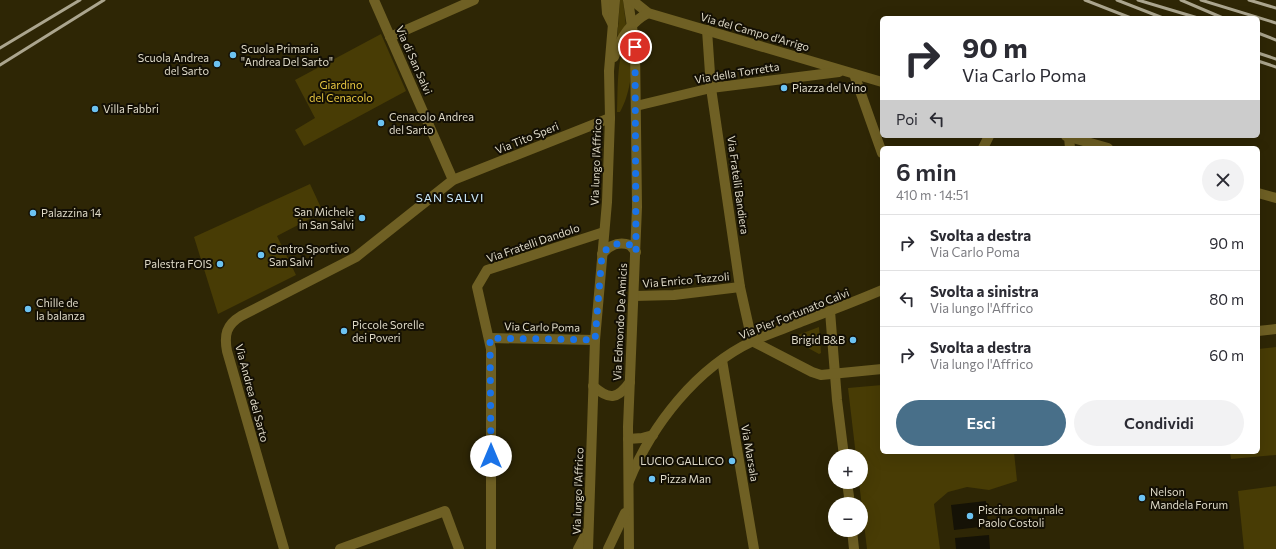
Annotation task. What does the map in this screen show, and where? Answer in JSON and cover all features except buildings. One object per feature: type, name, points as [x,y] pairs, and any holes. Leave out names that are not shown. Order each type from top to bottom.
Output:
[{"type":"street","name":"Via di San Salvi","points":[[374,0],[452,177]]},
{"type":"street","points":[[390,37],[474,0]]},
{"type":"street","name":"Via lungo l'Affrico","points":[[606,0],[607,13],[613,25]]},
{"type":"street","name":"Via lungo l'Affrico","points":[[588,549],[595,340],[604,232],[610,118],[609,71],[615,0]]},
{"type":"street","name":"Via Edmondo De Amicis","points":[[628,0],[635,47],[636,106],[636,252],[628,439],[628,549]]},
{"type":"street","name":"Via del Campo d'Arrigo","points":[[637,2],[648,13],[880,81]]},
{"type":"street","points":[[632,26],[648,13]]},
{"type":"street","name":"Via lungo l'Affrico","points":[[609,71],[618,46],[632,26]]},
{"type":"street","name":"Via Fratelli Bandiera","points":[[707,30],[711,88],[740,287],[752,341]]},
{"type":"street","name":"Via della Torretta","points":[[636,106],[711,88],[843,71]]},
{"type":"street","points":[[854,74],[880,147]]},
{"type":"street","name":"Via Tito Speri","points":[[385,234],[452,177],[610,118]]},
{"type":"street","points":[[1075,138],[1101,146]]},
{"type":"street","points":[[1260,193],[1276,198]]},
{"type":"street","name":"Via Fratelli Dandolo","points":[[490,338],[477,287],[487,270],[604,232]]},
{"type":"street","name":"Via Andrea del Sarto","points":[[284,549],[227,351],[226,332],[234,320],[356,257],[385,234]]},
{"type":"street","points":[[602,254],[609,247],[618,242],[630,245],[636,252]]},
{"type":"street","name":"Via Enrico Tazzoli","points":[[634,296],[674,295],[740,287]]},
{"type":"street","name":"Via Pier Fortunato Calvi","points":[[627,485],[635,466],[653,435],[685,394],[722,360],[752,341],[880,291]]},
{"type":"street","points":[[830,311],[843,449]]},
{"type":"street","points":[[1260,331],[1276,330]]},
{"type":"street","points":[[490,338],[491,549]]},
{"type":"street","name":"Via Carlo Poma","points":[[490,338],[595,340]]},
{"type":"street","points":[[752,341],[812,372],[828,375],[880,370]]},
{"type":"street","name":"Via Marsala","points":[[722,360],[754,549]]},
{"type":"street","points":[[593,386],[607,396],[614,396],[622,392],[630,382]]},
{"type":"street","points":[[628,439],[642,438],[653,435]]},
{"type":"street","points":[[608,549],[627,508]]},
{"type":"street","points":[[340,549],[446,511],[459,549]]},
{"type":"street","points":[[578,549],[589,528]]},
{"type":"street","points":[[853,537],[854,549]]},
{"type":"green space","points":[[620,0],[623,0],[626,25],[617,42]]},
{"type":"green space","name":"Giardino del Cenacolo","points":[[381,34],[406,91],[304,146],[295,130],[315,118],[295,80]]},
{"type":"green space","points":[[628,42],[631,59],[631,77],[624,104],[620,112],[617,112],[621,54]]},
{"type":"green space","name":"Centro Sportivo San Salvi","points":[[310,184],[323,212],[277,236],[296,275],[218,314],[194,237]]},
{"type":"green space","points":[[819,327],[821,353],[819,354],[790,338]]},
{"type":"green space","points":[[1276,347],[1276,455],[1231,459],[1230,454],[1260,454],[1260,349]]},
{"type":"green space","points":[[880,385],[880,454],[1014,454],[1017,481],[989,490],[967,487],[948,492],[934,504],[940,549],[867,549],[866,537],[868,537],[868,497],[861,497],[860,489],[868,489],[868,449],[855,449],[848,388]]},
{"type":"green space","points":[[1276,486],[1276,549],[1244,549],[1238,491]]},
{"type":"shaded area","name":"Piscina comunale Paolo Costoli","points":[[986,501],[988,526],[954,530],[951,505]]},
{"type":"shaded area","name":"Piscina comunale Paolo Costoli","points":[[989,535],[990,549],[956,549],[955,538]]},
{"type":"railway","points":[[0,48],[80,0]]},
{"type":"railway","points":[[0,65],[104,0]]},
{"type":"railway","points":[[1085,0],[1126,16]]},
{"type":"railway","points":[[1117,0],[1158,16]]},
{"type":"railway","points":[[1138,0],[1191,16]]},
{"type":"railway","points":[[1181,0],[1218,16]]},
{"type":"railway","points":[[1201,0],[1253,16]]},
{"type":"railway","points":[[1249,0],[1276,8]]},
{"type":"railway","points":[[1260,18],[1276,23]]},
{"type":"railway","points":[[1260,34],[1276,40]]},
{"type":"railway","points":[[1260,54],[1276,59]]},
{"type":"railway","points":[[1260,62],[1276,67]]},
{"type":"place","name":"Scuola Primaria \"Andrea Del Sarto\"","points":[[233,55]]},
{"type":"place","name":"Scuola Andrea del Sarto","points":[[217,64]]},
{"type":"place","name":"Piazza del Vino","points":[[784,88]]},
{"type":"place","name":"Villa Fabbri","points":[[95,109]]},
{"type":"place","name":"Cenacolo Andrea del Sarto","points":[[381,123]]},
{"type":"place","name":"Palazzina 14","points":[[33,213]]},
{"type":"place","name":"San Michele in San Salvi","points":[[362,218]]},
{"type":"place","name":"Centro Sportivo San Salvi","points":[[261,255]]},
{"type":"place","name":"Palestra FOIS","points":[[220,264]]},
{"type":"place","name":"Chille de la balanza","points":[[28,309]]},
{"type":"place","name":"Piccole Sorelle dei Poveri","points":[[344,331]]},
{"type":"place","name":"Brigid B&B","points":[[853,340]]},
{"type":"place","name":"LUCIO GALLICO","points":[[732,461]]},
{"type":"place","name":"Pizza Man","points":[[652,479]]},
{"type":"place","name":"Nelson Mandela Forum","points":[[1142,498]]},
{"type":"place","name":"Piscina comunale Paolo Costoli","points":[[970,516]]},
{"type":"district","name":"SAN SALVI","points":[[450,198]]},
{"type":"route","points":[[491,456],[490,338],[595,340],[602,254],[605,250],[618,242],[630,245],[636,252],[637,193],[635,47]]}]
